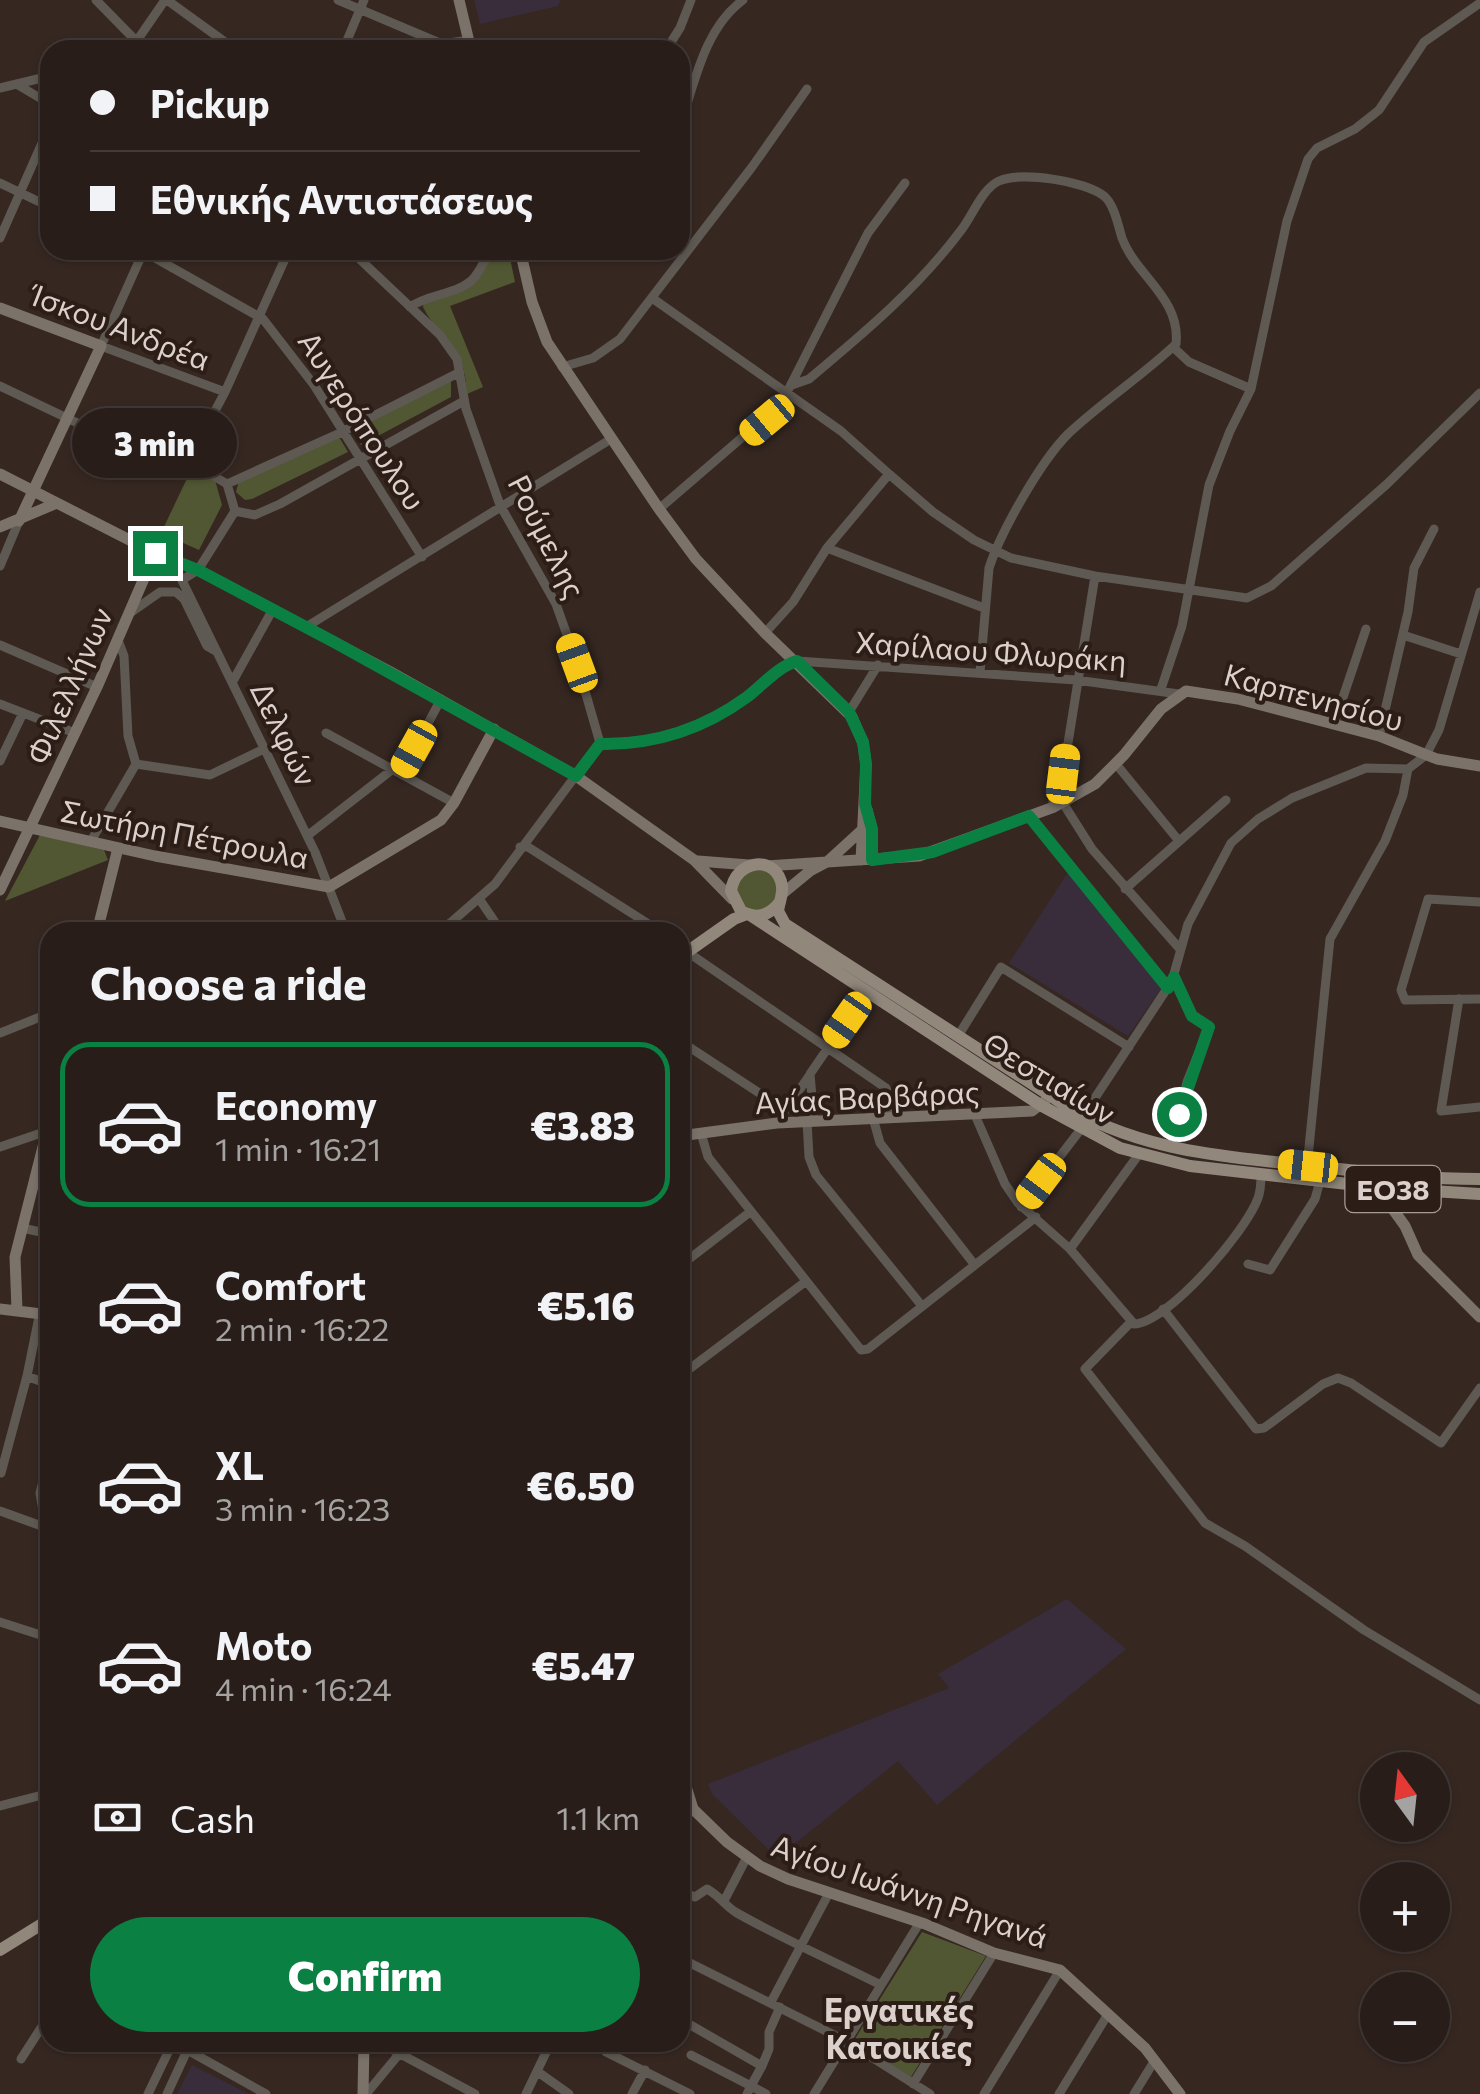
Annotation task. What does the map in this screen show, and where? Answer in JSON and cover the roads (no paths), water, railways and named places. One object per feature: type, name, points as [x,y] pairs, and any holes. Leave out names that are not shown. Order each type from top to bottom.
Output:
[{"type":"main road","points":[[459,0],[469,40]]},
{"type":"main road","points":[[523,260],[539,324],[562,367],[696,559],[765,633],[849,712],[864,748],[862,830],[866,860]]},
{"type":"main road","name":"Ίσκου Ανδρέα","points":[[0,308],[101,346]]},
{"type":"main road","points":[[19,521],[101,346]]},
{"type":"main road","points":[[0,474],[155,553],[198,570],[576,776],[694,860],[741,909],[767,914],[794,882],[828,862],[862,830]]},
{"type":"main road","points":[[0,527],[58,503]]},
{"type":"main road","name":"Φιλελλήνων","points":[[1,886],[97,686],[155,553]]},
{"type":"main road","name":"Καρπενησίου","points":[[766,866],[933,852],[1058,805],[1086,791],[1116,764],[1161,709],[1190,690],[1334,724],[1426,755],[1480,766]]},
{"type":"main road","points":[[329,888],[440,820],[494,729]]},
{"type":"main road","points":[[865,804],[872,829],[866,860]]},
{"type":"main road","name":"Σωτήρη Πέτρουλα","points":[[0,821],[329,888]]},
{"type":"main road","points":[[100,922],[118,848]]},
{"type":"main road","points":[[694,860],[766,866]]},
{"type":"main road","points":[[741,909],[730,891],[735,875],[749,865]]},
{"type":"main road","name":"ΕΟ38","points":[[766,866],[779,877],[781,898]]},
{"type":"main road","name":"Θεστιαίων","points":[[781,898],[778,912],[785,924],[958,1036],[1046,1100]]},
{"type":"main road","points":[[690,947],[727,924],[741,909]]},
{"type":"main road","name":"Θεστιαίων","points":[[741,909],[868,991],[1140,1154],[1190,1166],[1428,1185],[1480,1194]]},
{"type":"main road","name":"Αγίας Βαρβάρας","points":[[690,1135],[777,1123],[1032,1111],[1046,1100]]},
{"type":"main road","name":"Θεστιαίων","points":[[1082,1122],[1170,1148],[1383,1188],[1480,1179]]},
{"type":"main road","points":[[16,1310],[15,1257],[40,1160]]},
{"type":"main road","points":[[1383,1188],[1418,1255],[1480,1317]]},
{"type":"main road","points":[[0,1253],[15,1257]]},
{"type":"main road","points":[[0,1309],[40,1313]]},
{"type":"main road","points":[[690,1799],[693,1809]]},
{"type":"main road","name":"Αγίου Ιωάννη Ρηγανά","points":[[693,1809],[770,1872],[920,1922],[994,1952],[1060,1970],[1155,2060],[1180,2094]]},
{"type":"main road","points":[[0,1950],[40,1925]]},
{"type":"main road","points":[[364,2052],[364,2094]]},
{"type":"street","points":[[96,0],[134,40]]},
{"type":"street","points":[[137,40],[166,0],[222,40]]},
{"type":"street","points":[[338,0],[363,4],[434,40]]},
{"type":"street","points":[[672,40],[691,0]]},
{"type":"street","points":[[690,99],[716,28],[726,13],[744,0]]},
{"type":"street","points":[[1161,689],[1182,626],[1209,484],[1251,390],[1287,220],[1312,153],[1355,129],[1379,110],[1424,42],[1480,3]]},
{"type":"street","points":[[347,40],[363,4]]},
{"type":"street","points":[[0,88],[40,79]]},
{"type":"street","points":[[18,85],[40,98]]},
{"type":"street","points":[[690,247],[807,90]]},
{"type":"street","points":[[0,238],[40,147]]},
{"type":"street","points":[[791,389],[809,379],[898,302],[946,250],[991,186],[1013,177],[1053,179],[1105,197],[1130,256],[1167,301],[1176,334],[1174,347],[1125,385],[1052,452],[994,552],[984,608],[980,672]]},
{"type":"street","points":[[660,509],[767,420],[791,389],[868,233],[905,183]]},
{"type":"street","points":[[0,184],[40,202]]},
{"type":"street","points":[[101,346],[138,260]]},
{"type":"street","points":[[160,260],[258,314]]},
{"type":"street","points":[[0,386],[182,473],[224,392],[283,260]]},
{"type":"street","points":[[227,484],[460,372],[447,344],[360,260]]},
{"type":"street","points":[[410,308],[423,298],[469,282],[485,260]]},
{"type":"street","points":[[562,367],[605,351],[680,260]]},
{"type":"street","points":[[652,298],[791,389],[933,512],[994,552],[1095,576],[1247,598],[1271,586],[1387,484],[1480,393]]},
{"type":"street","name":"Αυγερόπουλου","points":[[258,314],[314,384],[422,557]]},
{"type":"street","name":"Ίσκου Ανδρέα","points":[[101,346],[224,392]]},
{"type":"street","points":[[1174,347],[1189,362],[1251,390]]},
{"type":"street","name":"Ρούμελης","points":[[460,372],[465,405],[500,505],[556,604],[600,744]]},
{"type":"street","points":[[235,511],[255,515],[465,405]]},
{"type":"street","points":[[306,627],[611,439]]},
{"type":"street","points":[[182,580],[198,570],[235,511],[227,484],[189,461]]},
{"type":"street","points":[[765,633],[793,602],[827,548],[889,474]]},
{"type":"street","points":[[0,566],[19,521]]},
{"type":"street","points":[[1379,736],[1414,568],[1434,529]]},
{"type":"street","points":[[827,548],[984,608]]},
{"type":"street","name":"Δελφών","points":[[172,560],[266,748],[342,922]]},
{"type":"street","points":[[1095,576],[1063,774],[1052,795],[1125,889],[1179,948]]},
{"type":"street","points":[[126,617],[152,596],[172,590],[184,599],[204,641],[216,651]]},
{"type":"street","points":[[1248,1264],[1270,1270],[1315,1199],[1311,1175],[1330,939],[1384,841],[1403,794],[1408,769],[1426,755],[1436,738],[1480,592]]},
{"type":"street","points":[[232,681],[273,610]]},
{"type":"street","points":[[1334,724],[1366,629]]},
{"type":"street","points":[[1403,635],[1462,654]]},
{"type":"street","points":[[90,841],[136,764],[128,736],[124,656],[118,640]]},
{"type":"street","points":[[0,646],[97,686]]},
{"type":"street","points":[[452,922],[498,882],[520,847],[600,744],[672,738],[735,706],[786,664],[797,661]]},
{"type":"street","name":"Χαρίλαου Φλωράκη","points":[[797,661],[1076,680],[1180,694]]},
{"type":"street","points":[[849,712],[878,664]]},
{"type":"street","points":[[307,836],[397,772],[441,700]]},
{"type":"street","points":[[0,704],[75,733]]},
{"type":"street","points":[[0,761],[23,714]]},
{"type":"street","points":[[326,734],[454,802]]},
{"type":"street","points":[[136,764],[210,775],[266,748]]},
{"type":"street","points":[[1116,764],[1179,841]]},
{"type":"street","points":[[1021,1207],[1082,1122],[1168,988],[1179,965],[1179,948],[1222,856],[1258,819],[1292,798],[1360,770],[1408,769]]},
{"type":"street","points":[[1125,889],[1226,800]]},
{"type":"street","points":[[1029,816],[1168,988]]},
{"type":"street","points":[[520,847],[528,847],[645,922]]},
{"type":"street","points":[[1480,902],[1428,899],[1401,987],[1405,1000],[1480,999]]},
{"type":"street","points":[[480,900],[496,922]]},
{"type":"street","points":[[690,957],[886,1088],[890,1118]]},
{"type":"street","points":[[958,1036],[1001,967],[1129,1046]]},
{"type":"street","points":[[1170,1148],[1188,1082],[1209,1027],[1192,1016],[1174,977]]},
{"type":"street","points":[[777,1123],[868,991]]},
{"type":"street","points":[[1458,998],[1441,1110],[1480,1107]]},
{"type":"street","points":[[0,1033],[40,1017]]},
{"type":"street","points":[[690,1048],[785,1110]]},
{"type":"street","points":[[810,1074],[809,1157],[816,1174],[922,1306]]},
{"type":"street","points":[[975,1114],[1005,1184],[1021,1207],[1070,1249],[1130,1323],[1142,1324],[1164,1309],[1217,1262],[1257,1202],[1261,1174]]},
{"type":"street","points":[[873,1118],[880,1143],[974,1264]]},
{"type":"street","points":[[0,1147],[40,1130]]},
{"type":"street","points":[[701,1133],[708,1158],[860,1350],[868,1349],[1036,1217]]},
{"type":"street","points":[[1070,1249],[1140,1154]]},
{"type":"street","points":[[690,1258],[750,1212]]},
{"type":"street","points":[[22,1228],[40,1232]]},
{"type":"street","points":[[690,1368],[804,1282]]},
{"type":"street","points":[[1164,1309],[1256,1428],[1268,1426],[1323,1384],[1338,1378],[1350,1382],[1441,1443],[1480,1388]]},
{"type":"street","points":[[1130,1323],[1085,1369],[1197,1514],[1364,1630],[1480,1700]]},
{"type":"street","points":[[1,1473],[40,1331]]},
{"type":"street","points":[[27,1376],[40,1381]]},
{"type":"street","points":[[0,1510],[40,1524]]},
{"type":"street","points":[[36,1522],[40,1516]]},
{"type":"street","points":[[0,1622],[40,1635]]},
{"type":"street","points":[[0,1806],[40,1796]]},
{"type":"street","points":[[690,1812],[693,1809]]},
{"type":"street","points":[[725,1898],[747,1857]]},
{"type":"street","points":[[690,1895],[695,1897],[706,1888],[725,1898],[730,1909],[881,1985]]},
{"type":"street","points":[[749,2090],[769,2049],[775,2004],[830,1893]]},
{"type":"street","points":[[814,2094],[920,1922]]},
{"type":"street","points":[[912,2084],[994,1952]]},
{"type":"street","points":[[690,1963],[846,2041],[930,2094]]},
{"type":"street","points":[[984,2094],[1060,1970]]},
{"type":"street","points":[[1059,2094],[1108,2014]]},
{"type":"street","points":[[690,2024],[762,2066]]},
{"type":"street","points":[[21,2059],[40,2030]]},
{"type":"street","points":[[148,2094],[168,2052]]},
{"type":"street","points":[[166,2094],[187,2052]]},
{"type":"street","points":[[197,2052],[266,2094]]},
{"type":"street","points":[[393,2052],[475,2094]]},
{"type":"street","points":[[364,2094],[402,2052]]},
{"type":"street","points":[[526,2094],[547,2052]]},
{"type":"street","points":[[606,2052],[690,2094]]},
{"type":"street","points":[[691,2055],[749,2090],[766,2094]]},
{"type":"street","points":[[1134,2094],[1155,2060]]},
{"type":"street","points":[[632,2094],[644,2070]]},
{"type":"street","points":[[538,2072],[569,2094]]},
{"type":"district","name":"Εργατικές Κατοικίες","points":[[899,2028]]}]
